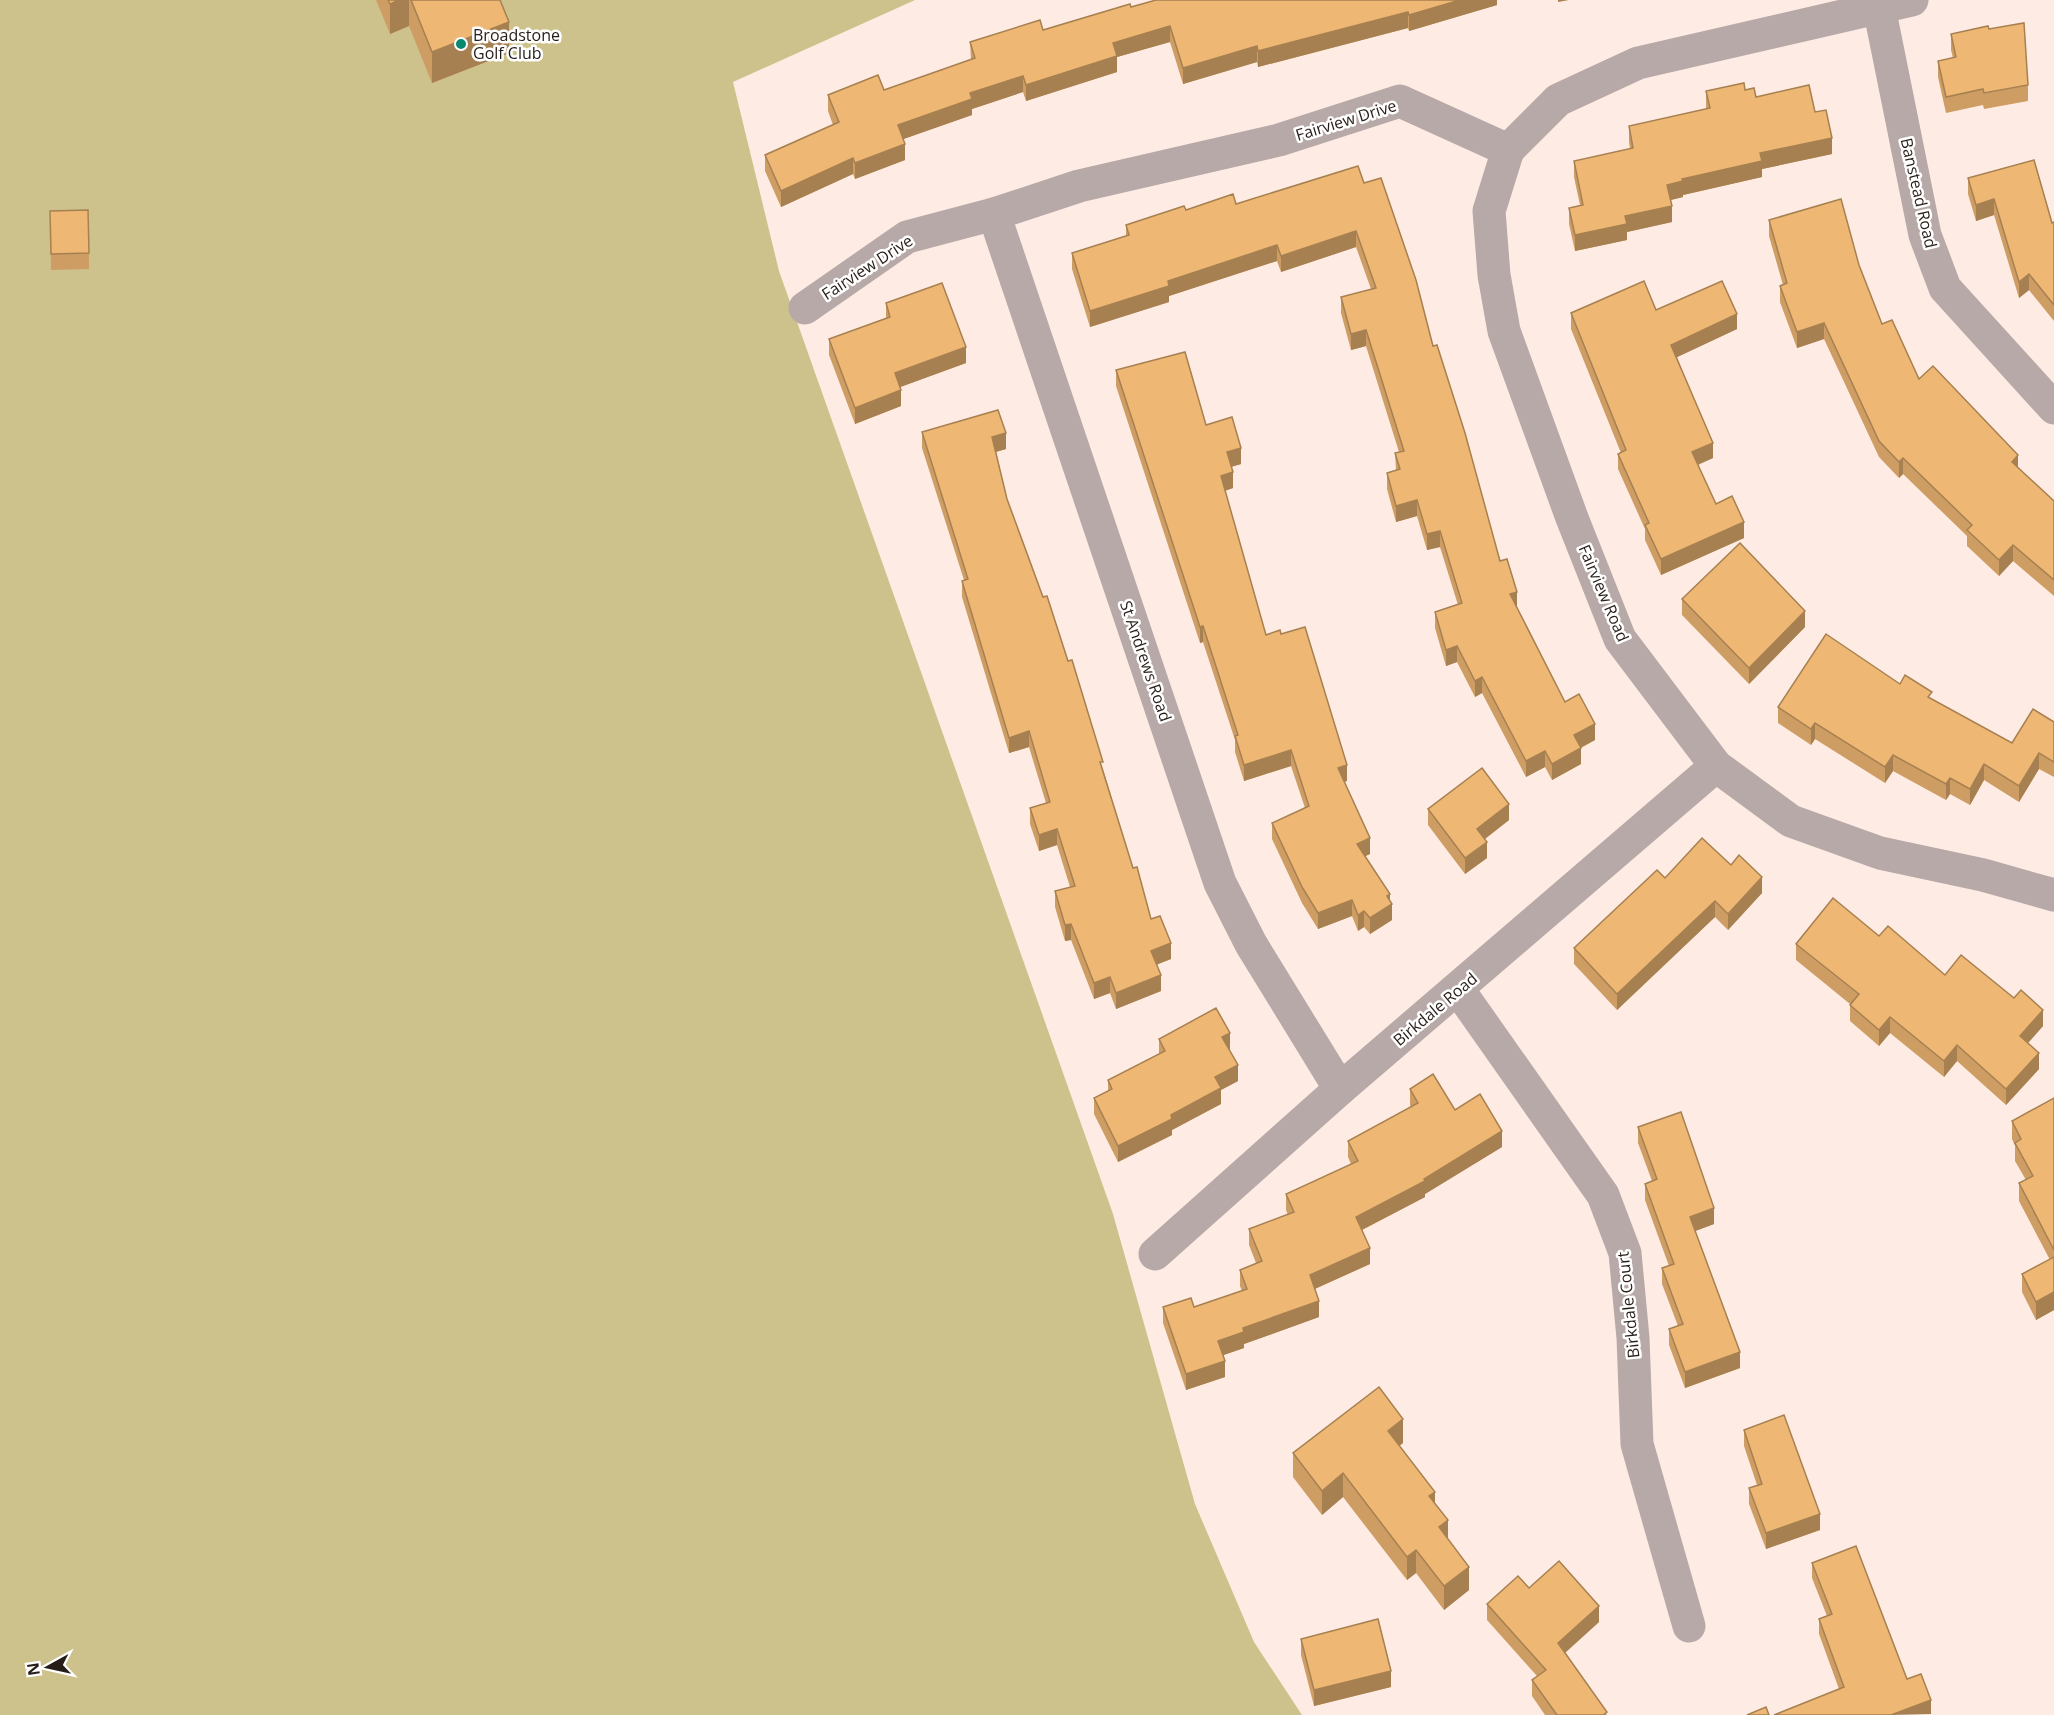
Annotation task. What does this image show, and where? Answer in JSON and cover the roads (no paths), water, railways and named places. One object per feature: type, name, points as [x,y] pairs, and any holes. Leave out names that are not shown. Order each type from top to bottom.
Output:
[{"type":"street","points":[[1508,150],[1558,100],[1638,63],[1912,0]]},
{"type":"street","name":"Banstead Road","points":[[1879,7],[1925,235],[1945,288],[2054,408]]},
{"type":"street","name":"Fairview Drive","points":[[805,308],[907,237],[994,214],[1079,186],[1279,140],[1400,101],[1508,150]]},
{"type":"street","name":"Fairview Road","points":[[1508,150],[1489,211],[1494,275],[1504,331],[1572,518],[1620,639],[1716,766],[1791,821],[1880,853],[1983,875],[2054,895]]},
{"type":"street","name":"St Andrews Road","points":[[994,214],[1220,883],[1251,944],[1340,1089]]},
{"type":"street","name":"Birkdale Road","points":[[1155,1254],[1340,1089],[1716,766]]},
{"type":"street","name":"Birkdale Court","points":[[1458,989],[1603,1195],[1625,1252],[1633,1338],[1637,1444],[1689,1626]]},
{"type":"place","name":"Broadstone Golf Club","points":[[461,44]]}]
